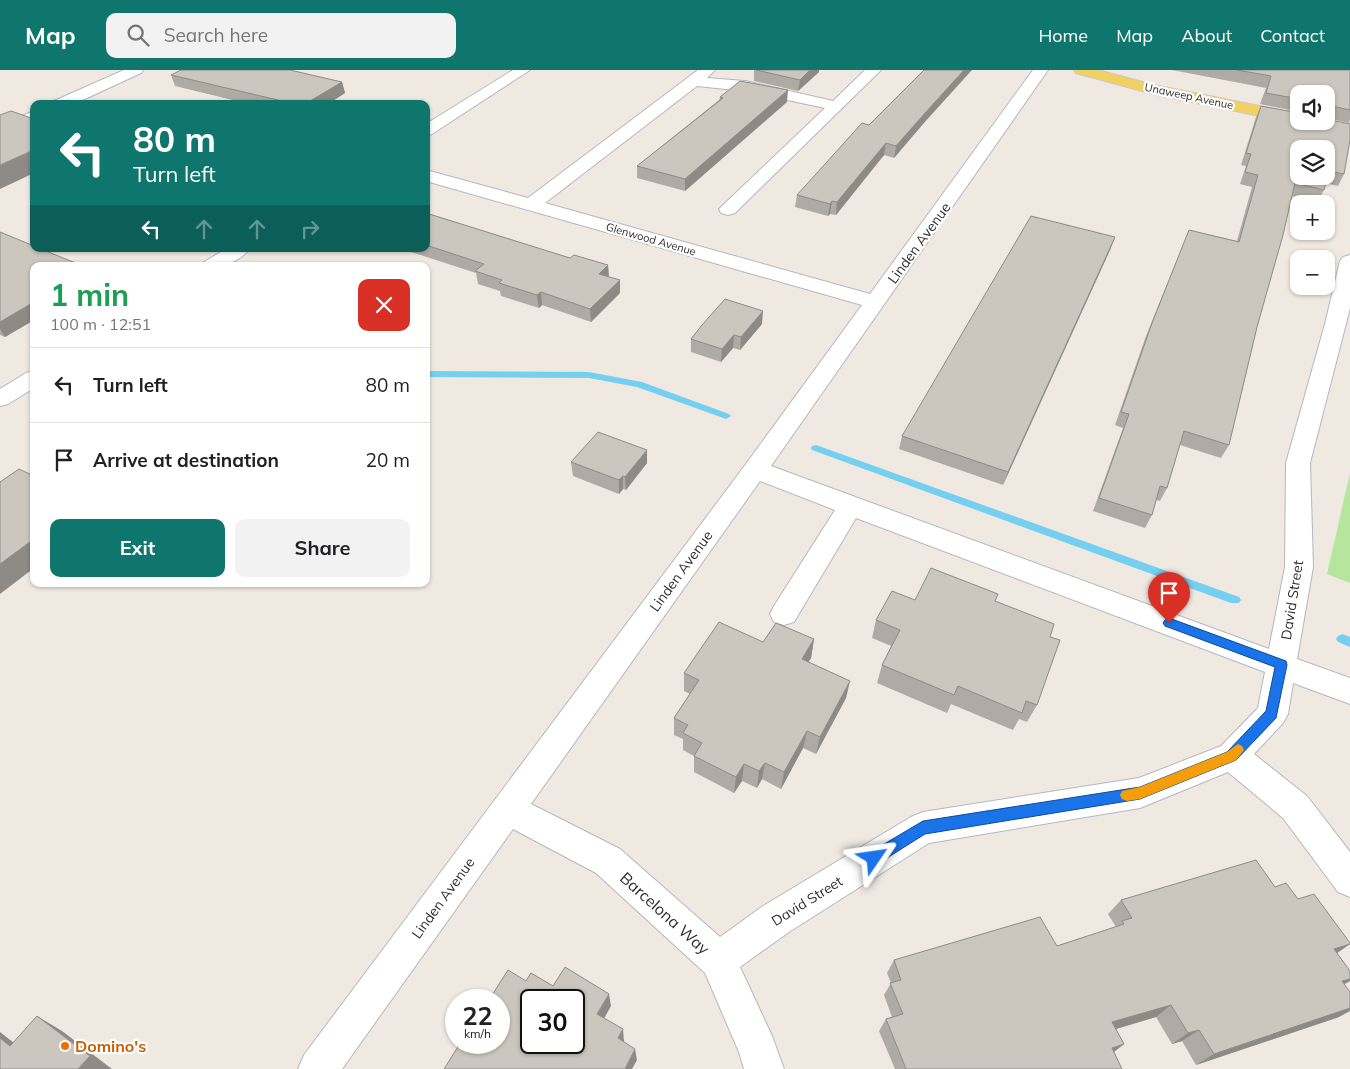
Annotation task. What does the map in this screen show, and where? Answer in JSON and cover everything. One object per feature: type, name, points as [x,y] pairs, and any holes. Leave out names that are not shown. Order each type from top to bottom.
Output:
[{"type":"main road","name":"Unaweep Avenue","points":[[1080,70],[1153,89],[1290,117]]},
{"type":"street","points":[[69,100],[136,70]]},
{"type":"street","points":[[430,128],[523,70]]},
{"type":"street","points":[[531,205],[708,70]]},
{"type":"street","name":"Linden Avenue","points":[[318,1069],[755,470],[1041,70]]},
{"type":"street","points":[[728,209],[836,106],[869,71]]},
{"type":"street","points":[[694,81],[745,86],[836,106]]},
{"type":"street","points":[[0,131],[30,118]]},
{"type":"street","name":"Glenwood Avenue","points":[[430,176],[876,302]]},
{"type":"street","points":[[218,262],[234,252]]},
{"type":"street","name":"David Street","points":[[718,960],[776,919],[923,828],[1140,793],[1232,756],[1272,714],[1299,567],[1298,463],[1336,324],[1350,260]]},
{"type":"street","points":[[0,399],[30,380]]},
{"type":"street","points":[[755,470],[1350,691]]},
{"type":"street","points":[[784,614],[851,505]]},
{"type":"street","points":[[1232,756],[1295,807],[1350,880]]},
{"type":"street","name":"Barcelona Way","points":[[508,809],[608,861],[718,960],[758,1050],[764,1069]]},
{"type":"green space","points":[[1350,473],[1350,583],[1327,574]]},
{"type":"building","points":[[181,70],[290,70],[342,82],[312,100],[278,100],[171,75]]},
{"type":"building","points":[[756,70],[810,70],[800,80]]},
{"type":"building","points":[[924,70],[964,70],[896,146],[886,143],[837,202],[832,201],[830,204],[797,195],[862,123],[869,125]]},
{"type":"building","points":[[1237,70],[1350,70],[1350,110],[1335,107],[1335,85],[1290,85],[1290,97],[1266,93],[1271,76]]},
{"type":"building","points":[[740,81],[788,90],[685,179],[637,166],[723,98],[720,97]]},
{"type":"building","points":[[1261,106],[1290,111],[1290,130],[1335,130],[1335,121],[1350,124],[1350,140],[1344,174],[1335,172],[1335,140],[1290,140],[1290,185],[1295,185],[1292,195],[1290,195],[1290,205],[1283,235],[1257,327],[1229,445],[1184,431],[1167,488],[1160,486],[1152,515],[1099,498],[1129,414],[1121,412],[1152,323],[1189,230],[1239,242],[1258,175],[1245,172],[1251,154],[1246,153]]},
{"type":"building","points":[[11,111],[30,118],[30,152],[0,165],[0,115]]},
{"type":"building","points":[[1303,185],[1325,185],[1324,190]]},
{"type":"building","points":[[430,214],[570,258],[574,255],[608,265],[599,274],[620,280],[590,309],[541,292],[537,295],[499,283],[502,280],[475,271],[484,264],[430,246]]},
{"type":"building","points":[[1031,216],[1115,237],[1008,472],[902,436]]},
{"type":"building","points":[[0,232],[30,244],[30,252],[48,252],[73,262],[30,262],[30,304],[0,322]]},
{"type":"building","points":[[725,299],[763,311],[741,337],[734,335],[722,349],[691,339],[702,325]]},
{"type":"building","points":[[598,432],[647,450],[625,477],[623,476],[619,480],[571,462]]},
{"type":"building","points":[[19,469],[30,474],[30,542],[0,564],[0,482]]},
{"type":"building","points":[[931,568],[998,594],[995,601],[1054,624],[1050,637],[1060,640],[1037,705],[1026,701],[1022,713],[958,686],[954,695],[882,665],[900,630],[876,620],[892,591],[915,600]]},
{"type":"building","points":[[719,622],[763,642],[776,623],[814,639],[802,659],[850,681],[820,737],[807,731],[784,772],[765,763],[759,771],[744,764],[736,777],[694,756],[702,743],[683,733],[688,725],[674,718],[699,680],[684,673]]},
{"type":"building","points":[[1256,860],[1275,887],[1286,883],[1298,899],[1314,894],[1350,943],[1334,949],[1350,971],[1350,979],[1342,981],[1350,992],[1350,1008],[1214,1054],[1199,1030],[1188,1033],[1171,1005],[1112,1022],[1124,1044],[1112,1048],[1122,1069],[906,1069],[886,1019],[903,1014],[890,983],[901,980],[894,960],[1040,917],[1057,946],[1124,924],[1122,921],[1132,918],[1121,900]]},
{"type":"building","points":[[565,967],[609,994],[597,1014],[623,1029],[618,1038],[635,1049],[625,1069],[444,1069],[453,1054],[510,1054],[510,989],[496,989],[508,970],[526,981],[531,973],[553,986]]},
{"type":"building","name":"Domino's","points":[[37,1016],[90,1056],[78,1069],[0,1069],[0,1038],[10,1046]]},
{"type":"waterway","points":[[430,374],[589,375],[639,384],[726,416]]},
{"type":"waterway","points":[[816,448],[1235,600]]},
{"type":"waterway","points":[[1342,639],[1350,642]]},
{"type":"slow traffic","points":[[1127,795],[1140,793],[1232,756],[1238,750]]},
{"type":"place","name":"Domino's","points":[[65,1046]]},
{"type":"route","points":[[874,858],[923,828],[1140,793],[1232,756],[1272,714],[1281,665],[1169,623]]}]
